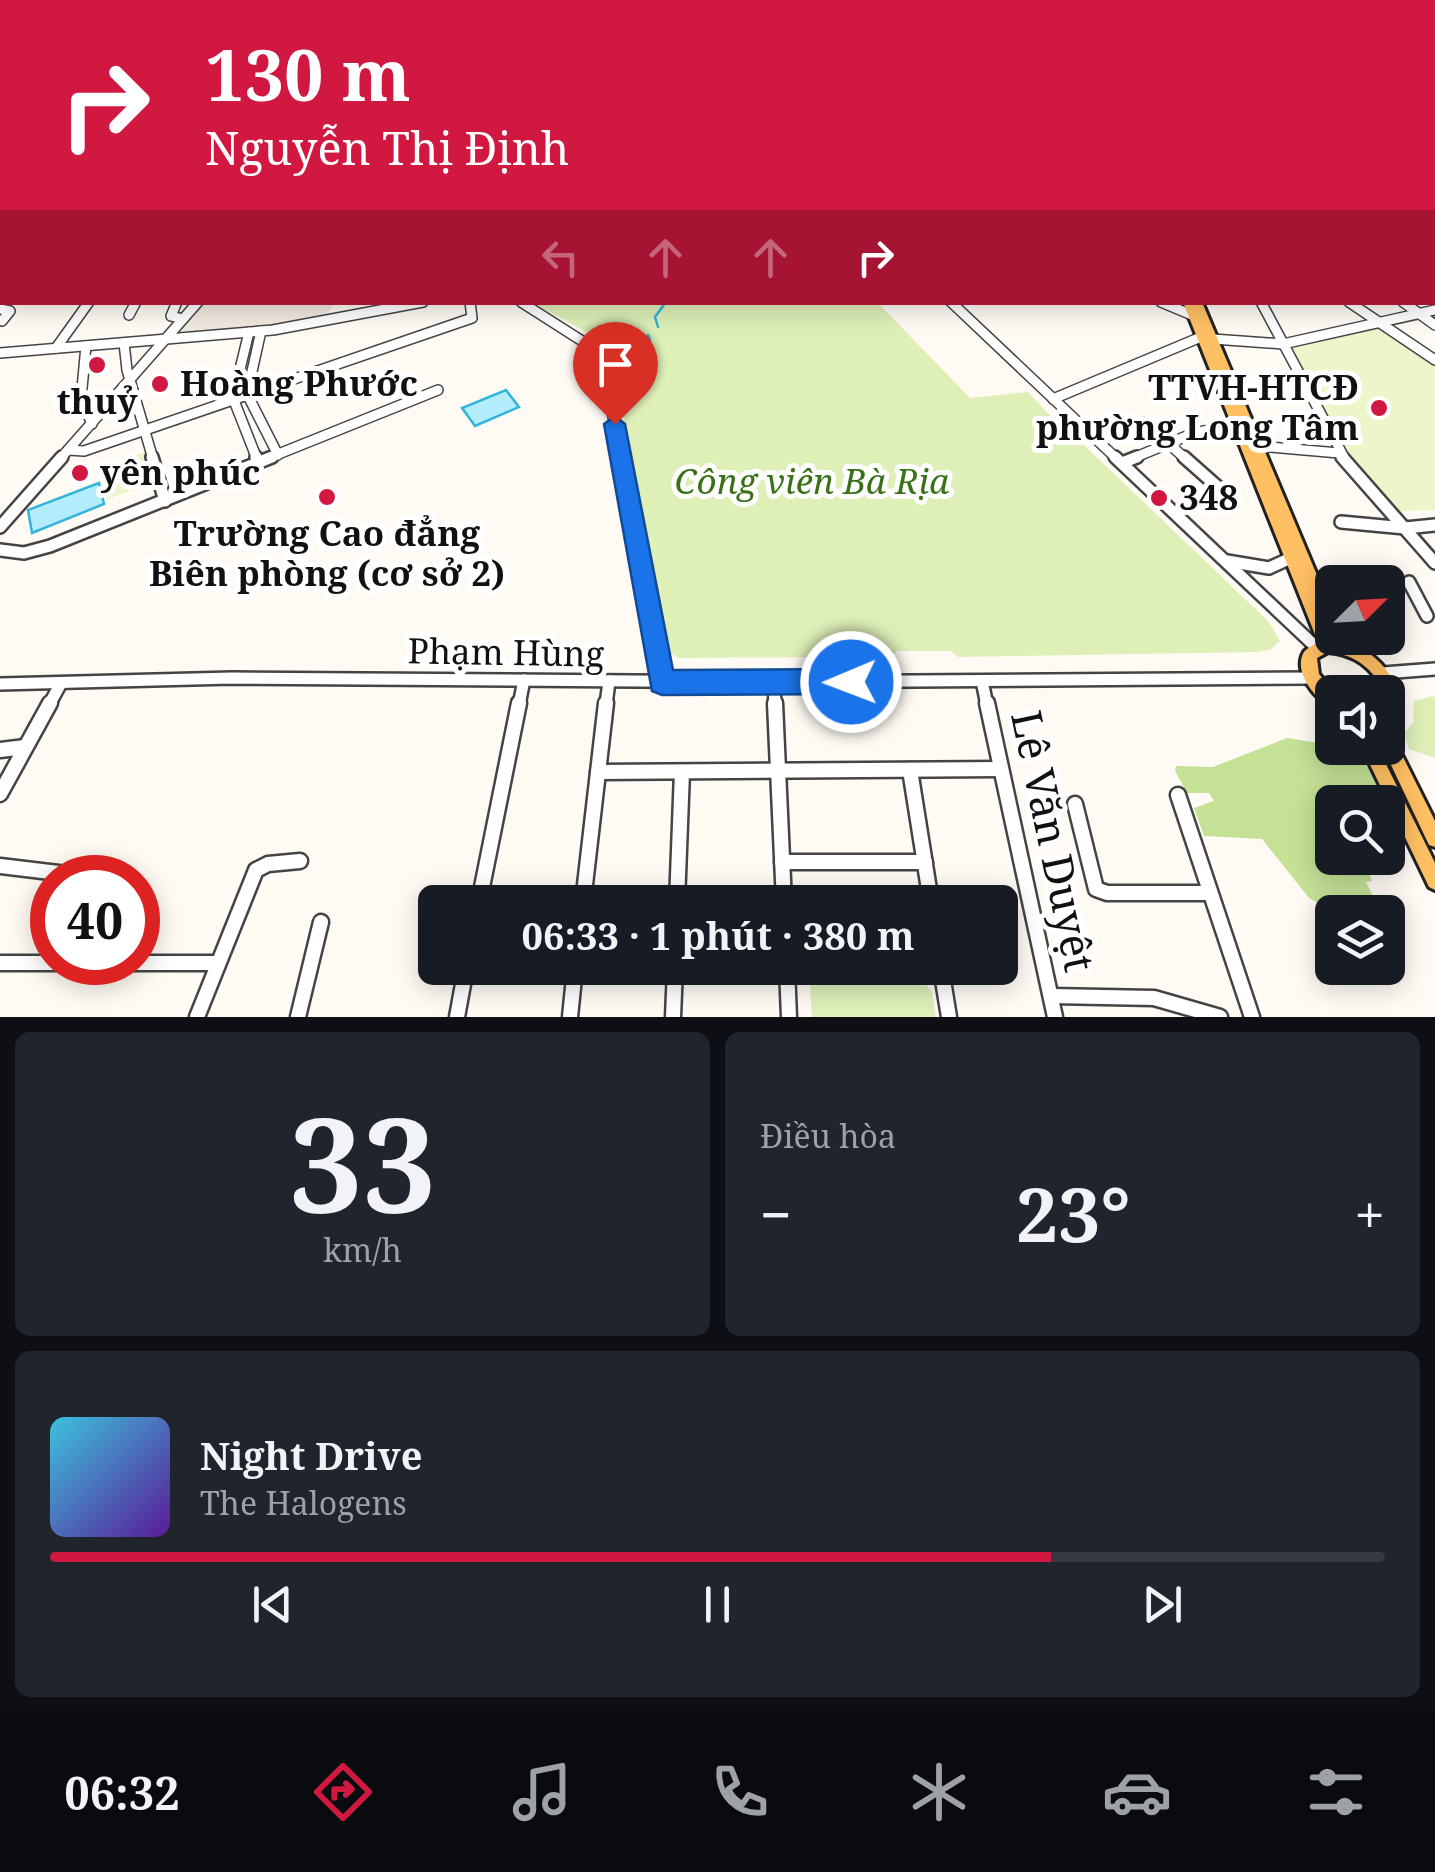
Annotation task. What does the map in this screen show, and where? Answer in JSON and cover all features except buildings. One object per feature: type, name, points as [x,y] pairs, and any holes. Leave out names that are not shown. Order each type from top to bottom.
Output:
[{"type":"main road","points":[[1192,307],[1258,446],[1315,585]]},
{"type":"main road","points":[[1207,338],[1237,424],[1315,609]]},
{"type":"main road","points":[[1315,653],[1308,666],[1315,681]]},
{"type":"main road","points":[[1360,655],[1383,673]]},
{"type":"main road","points":[[1378,765],[1435,882]]},
{"type":"main road","points":[[1399,765],[1435,839]]},
{"type":"street","points":[[56,348],[87,305]]},
{"type":"street","points":[[128,315],[134,305]]},
{"type":"street","points":[[176,305],[171,316],[184,319]]},
{"type":"street","points":[[0,527],[196,305]]},
{"type":"street","points":[[344,317],[349,305]]},
{"type":"street","points":[[0,364],[4,352],[261,331],[407,305]]},
{"type":"street","points":[[68,450],[84,451],[472,318],[470,305]]},
{"type":"street","points":[[526,305],[601,353],[662,682]]},
{"type":"street","points":[[955,305],[1225,560],[1315,632]]},
{"type":"street","points":[[1264,305],[1339,453],[1435,563]]},
{"type":"street","points":[[1354,305],[1435,360]]},
{"type":"street","points":[[1407,305],[1435,325]]},
{"type":"street","points":[[0,309],[10,311],[2,321]]},
{"type":"street","points":[[1053,399],[1207,338],[1283,344],[1435,310]]},
{"type":"street","points":[[261,331],[246,394],[278,455]]},
{"type":"street","points":[[249,332],[233,398],[258,463]]},
{"type":"street","points":[[124,343],[142,430],[165,501]]},
{"type":"street","points":[[86,346],[82,408],[92,424]]},
{"type":"street","points":[[0,550],[40,550],[438,390]]},
{"type":"street","points":[[1095,438],[1139,422],[1219,488]]},
{"type":"street","points":[[1122,463],[1168,443],[1237,424]]},
{"type":"street","points":[[1258,446],[1339,453]]},
{"type":"street","points":[[1341,522],[1405,528],[1435,526]]},
{"type":"street","points":[[1225,560],[1269,568],[1293,557]]},
{"type":"street","points":[[1409,582],[1427,616]]},
{"type":"street","points":[[1383,673],[1435,669]]},
{"type":"street","name":"Phạm Hùng","points":[[0,684],[232,678],[774,682],[1312,678]]},
{"type":"street","points":[[482,885],[524,680]]},
{"type":"street","points":[[585,885],[608,681]]},
{"type":"street","name":"Lê Văn Duyệt","points":[[982,681],[1056,1017]]},
{"type":"street","points":[[0,794],[60,682]]},
{"type":"street","points":[[774,682],[783,885]]},
{"type":"street","points":[[0,750],[26,747]]},
{"type":"street","points":[[910,770],[928,885]]},
{"type":"street","points":[[598,772],[1001,770]]},
{"type":"street","points":[[678,885],[682,772]]},
{"type":"street","points":[[1178,795],[1252,1017]]},
{"type":"street","points":[[1075,804],[1096,889],[1106,893],[1210,894]]},
{"type":"street","points":[[197,1017],[256,870],[268,864],[300,860]]},
{"type":"street","points":[[782,862],[924,862]]},
{"type":"street","points":[[0,866],[30,870]]},
{"type":"street","points":[[298,1017],[321,922]]},
{"type":"street","points":[[0,963],[30,963]]},
{"type":"street","points":[[160,963],[218,963]]},
{"type":"street","points":[[457,1017],[463,985]]},
{"type":"street","points":[[570,1017],[573,985]]},
{"type":"street","points":[[673,1017],[674,985]]},
{"type":"street","points":[[790,985],[790,1017]]},
{"type":"street","points":[[944,985],[949,1017]]},
{"type":"street","points":[[1051,996],[1154,998],[1220,1017]]},
{"type":"green space","name":"Công viên Bà Rịa","points":[[537,305],[880,305],[970,398],[1028,392],[1269,622],[1280,641],[1270,650],[1256,652],[958,657],[951,651],[897,651],[891,657],[679,658],[668,652],[612,355],[594,336]]},
{"type":"green space","name":"TTVH-HTCĐ phường Long Tâm","points":[[1375,327],[1435,365],[1435,510],[1400,511],[1346,452],[1292,347]]},
{"type":"green space","points":[[147,451],[156,481],[106,500],[99,469]]},
{"type":"green space","points":[[1435,698],[1435,758],[1409,749],[1405,732],[1413,723],[1414,701]]},
{"type":"green space","points":[[1287,738],[1315,743],[1315,765],[1366,765],[1376,785],[1315,785],[1315,875],[1370,875],[1372,881],[1366,882],[1372,895],[1315,895],[1315,901],[1262,839],[1204,836],[1194,808],[1214,801],[1209,793],[1187,793],[1175,771],[1176,766],[1213,767]]},
{"type":"green space","points":[[810,985],[926,985],[932,992],[936,1017],[812,1017]]},
{"type":"shaded area","points":[[201,305],[333,305],[324,317],[310,323],[177,335]]},
{"type":"water","points":[[506,390],[519,407],[475,426],[462,408]]},
{"type":"water","points":[[99,483],[104,504],[32,533],[28,510]]},
{"type":"waterway","points":[[658,327],[655,317],[664,305]]},
{"type":"waterway","points":[[637,357],[650,340],[648,335]]},
{"type":"place","name":"thuỷ","points":[[97,365]]},
{"type":"place","name":"Hoàng Phước","points":[[160,384]]},
{"type":"place","name":"TTVH-HTCĐ phường Long Tâm","points":[[1379,408]]},
{"type":"place","name":"yên phúc","points":[[80,473]]},
{"type":"place","name":"Trường Cao đẳng Biên phòng (cơ sở 2)","points":[[327,497]]},
{"type":"place","name":"348","points":[[1159,498]]},
{"type":"route","points":[[615,424],[662,682],[851,682]]}]
